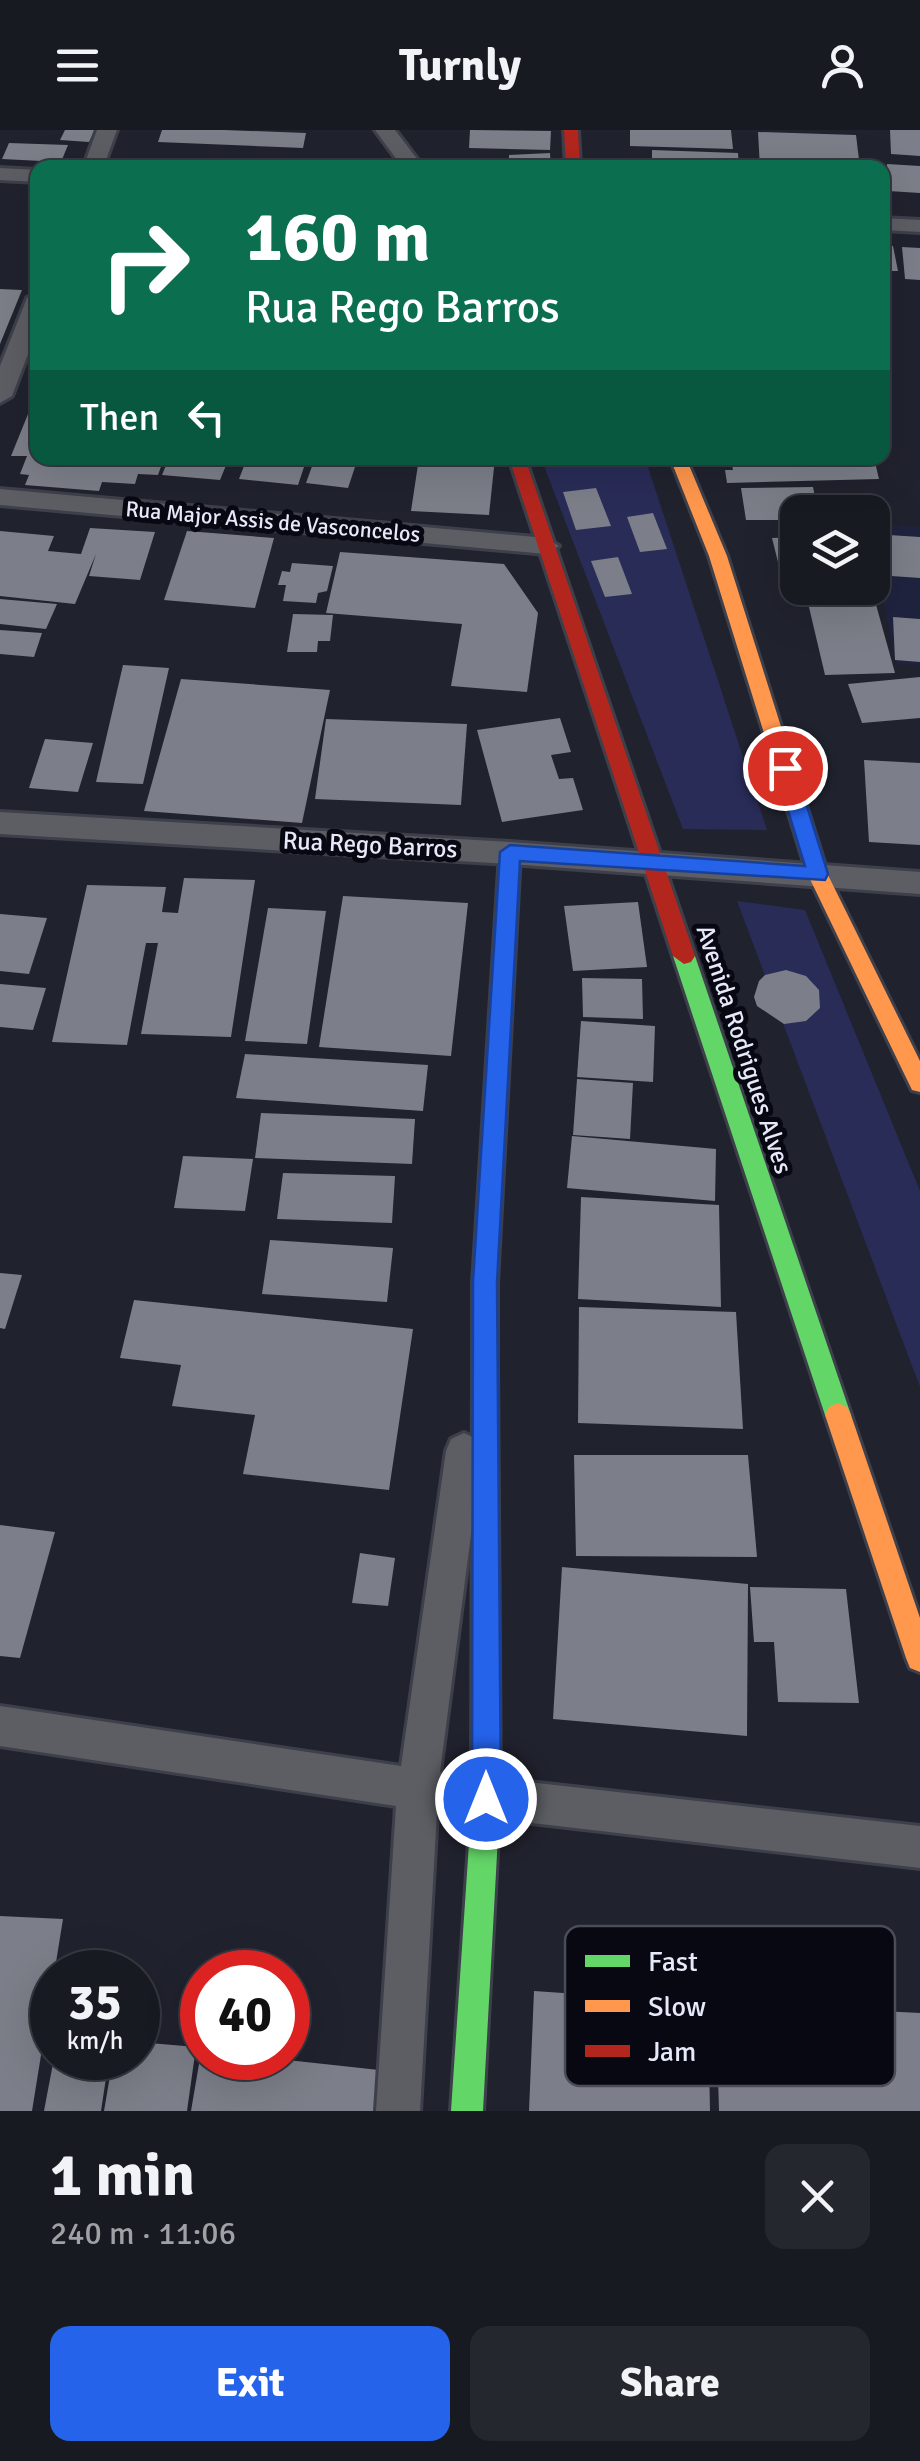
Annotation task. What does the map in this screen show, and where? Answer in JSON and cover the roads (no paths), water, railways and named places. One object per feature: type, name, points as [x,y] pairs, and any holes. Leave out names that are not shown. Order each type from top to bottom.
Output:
[{"type":"street","points":[[95,160],[107,130]]},
{"type":"street","points":[[385,130],[408,160]]},
{"type":"street","points":[[571,130],[573,160]]},
{"type":"street","points":[[0,174],[30,176]]},
{"type":"street","points":[[890,224],[920,226]]},
{"type":"street","points":[[0,396],[30,319]]},
{"type":"street","name":"Avenida Rodrigues Alves","points":[[518,465],[920,1658]]},
{"type":"street","points":[[681,465],[718,556],[818,874],[920,1084]]},
{"type":"street","name":"Rua Major Assis de Vasconcelos","points":[[0,497],[546,546]]},
{"type":"street","name":"Rua Rego Barros","points":[[0,823],[510,852],[920,883]]},
{"type":"street","points":[[467,2111],[486,1799],[485,1282],[510,852]]},
{"type":"street","points":[[398,2111],[418,1787],[485,1282]]},
{"type":"street","points":[[0,1726],[486,1799],[920,1848]]}]
